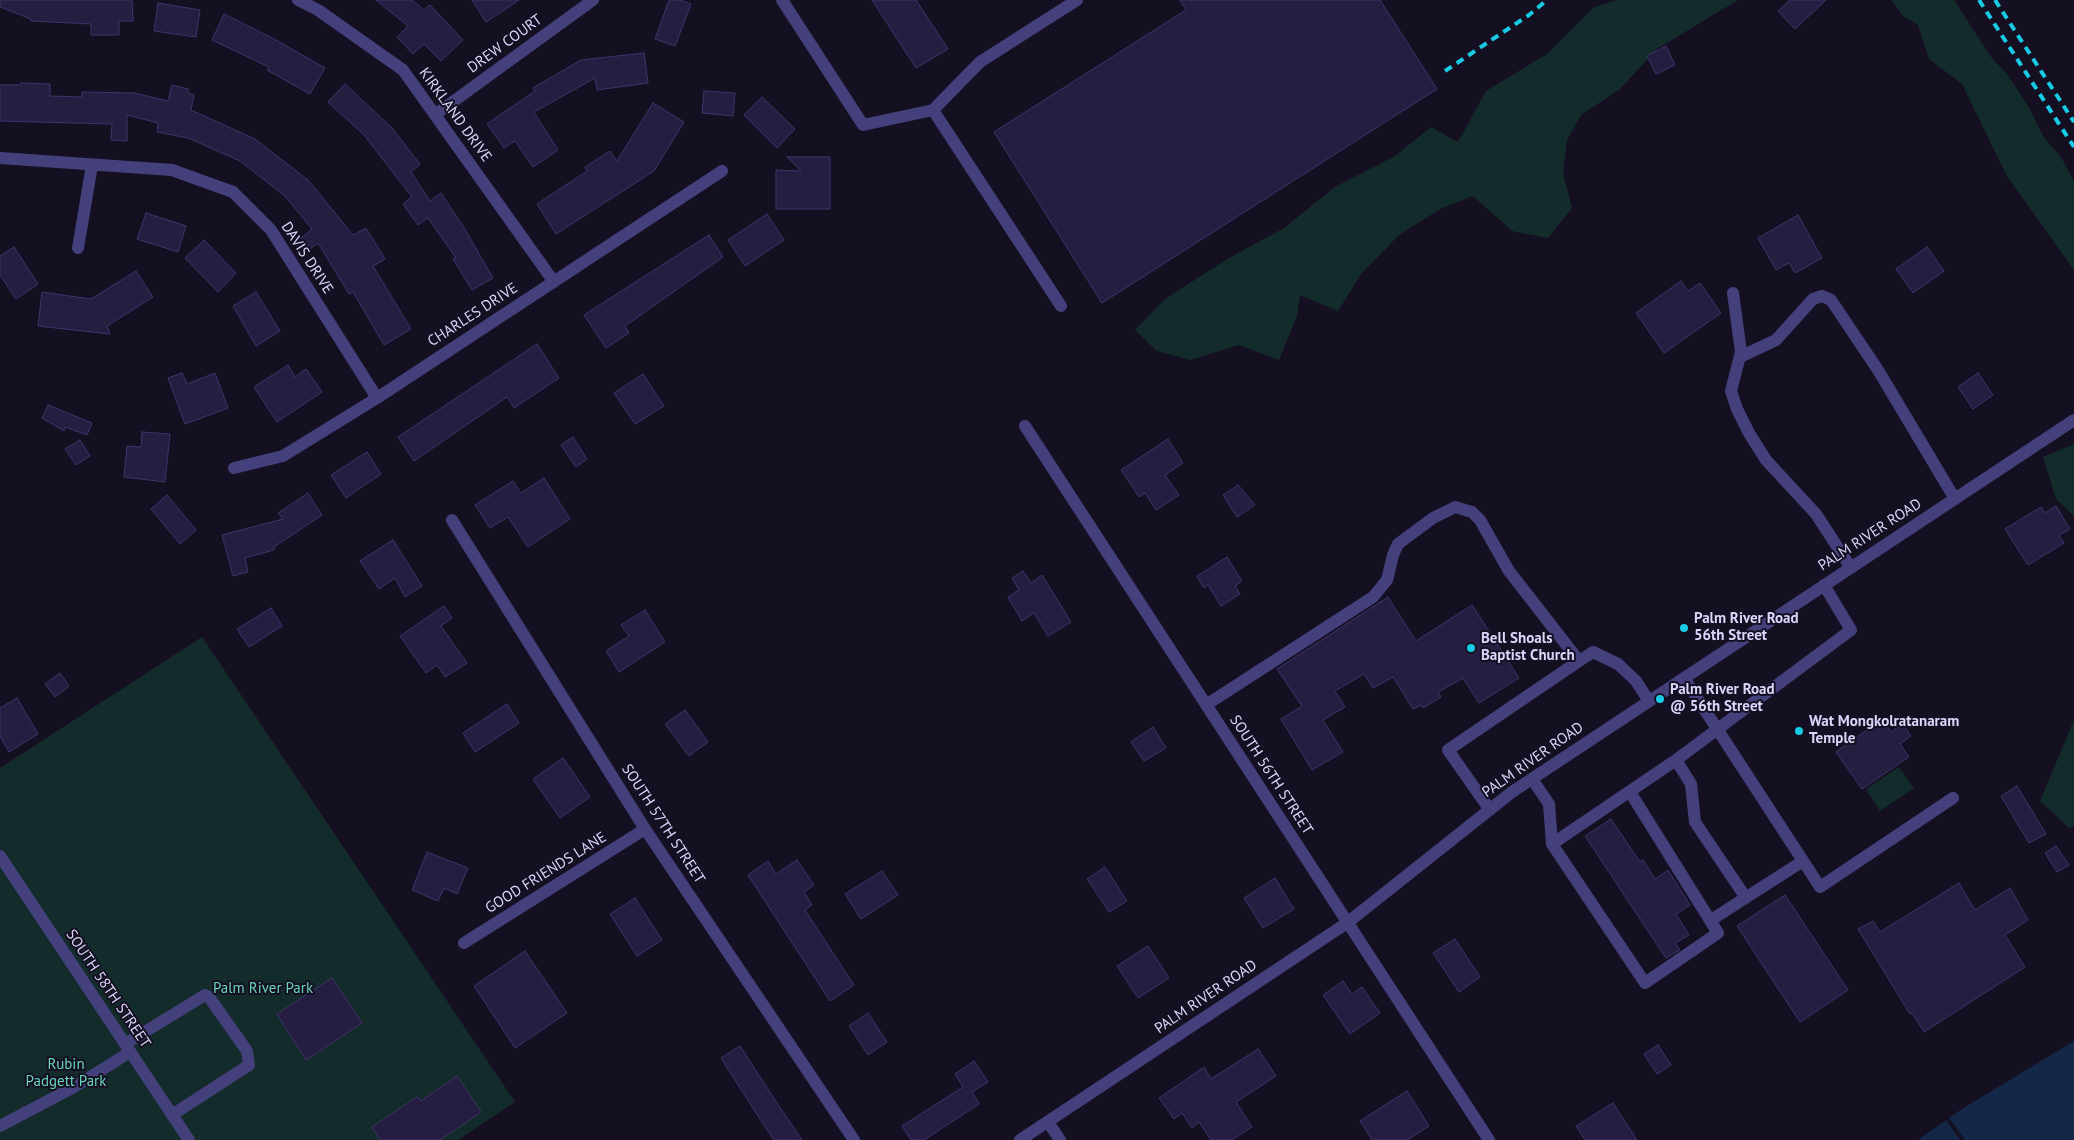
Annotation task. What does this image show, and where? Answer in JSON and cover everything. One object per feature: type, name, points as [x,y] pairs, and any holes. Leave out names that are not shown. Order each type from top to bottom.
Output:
[{"type":"street","name":"KIRKLAND DRIVE","points":[[298,0],[322,5],[403,70],[554,282]]},
{"type":"street","name":"DREW COURT","points":[[436,114],[593,0]]},
{"type":"street","points":[[782,0],[863,125],[933,110],[980,62],[1077,0]]},
{"type":"street","points":[[933,110],[1061,306]]},
{"type":"street","name":"DAVIS DRIVE","points":[[0,158],[172,170],[233,192],[271,230],[377,398]]},
{"type":"street","points":[[78,248],[92,165]]},
{"type":"street","name":"CHARLES DRIVE","points":[[234,468],[283,456],[377,398],[722,172]]},
{"type":"street","points":[[1733,293],[1741,352],[1731,391],[1749,433],[1780,477],[1816,514],[1850,568]]},
{"type":"street","points":[[1740,357],[1776,340],[1813,299],[1822,296],[1831,300],[1878,370],[1955,499]]},
{"type":"street","name":"PALM RIVER ROAD","points":[[1020,1140],[1348,923],[1532,779],[2074,420]]},
{"type":"street","name":"SOUTH 56TH STREET","points":[[1025,426],[1489,1140]]},
{"type":"street","points":[[1206,705],[1373,596],[1387,580],[1392,555],[1398,544],[1427,522],[1455,508],[1472,512],[1480,520],[1510,571],[1579,661]]},
{"type":"street","name":"SOUTH 57TH STREET","points":[[452,520],[645,829],[854,1140]]},
{"type":"street","points":[[1552,844],[1676,760],[1851,630],[1824,585]]},
{"type":"street","points":[[1490,810],[1448,750],[1593,652],[1618,664],[1636,681],[1649,701]]},
{"type":"street","points":[[1684,678],[1820,887],[1953,798]]},
{"type":"street","points":[[1676,760],[1691,784],[1694,822],[1746,898]]},
{"type":"street","points":[[1532,779],[1549,804],[1552,844],[1644,983],[1718,933],[1630,792]]},
{"type":"street","name":"GOOD FRIENDS LANE","points":[[464,943],[645,829]]},
{"type":"street","name":"SOUTH 58TH STREET","points":[[0,856],[189,1140]]},
{"type":"street","points":[[1710,920],[1803,861]]},
{"type":"street","points":[[0,1126],[76,1086],[205,995],[209,997],[247,1051],[249,1066],[172,1115]]},
{"type":"street","points":[[1048,1122],[1060,1140]]},
{"type":"green space","points":[[1617,0],[1738,0],[1657,49],[1620,89],[1581,115],[1567,140],[1563,173],[1572,208],[1548,238],[1512,231],[1473,196],[1440,209],[1399,235],[1361,274],[1338,311],[1300,295],[1297,316],[1279,360],[1239,345],[1190,360],[1157,351],[1135,330],[1165,299],[1229,258],[1284,228],[1335,187],[1395,156],[1431,127],[1458,142],[1486,91],[1547,54],[1594,7]]},
{"type":"green space","points":[[1891,0],[1954,0],[1991,57],[2007,74],[2030,109],[2044,138],[2061,157],[2074,182],[2074,270],[2007,176],[1962,84],[1929,59],[1918,25],[1903,16]]},
{"type":"green space","points":[[2074,444],[2074,516],[2056,499],[2043,457]]},
{"type":"green space","name":"Palm River Park","points":[[202,637],[515,1102],[458,1140],[0,1140],[0,768]]},
{"type":"green space","points":[[2074,720],[2074,826],[2069,828],[2040,801]]},
{"type":"green space","points":[[1899,767],[1914,788],[1880,811],[1866,789]]},
{"type":"water","points":[[2074,1041],[2074,1140],[1918,1140],[1962,1109]]},
{"type":"pier","points":[[1949,1118],[1965,1140],[1960,1140],[1946,1120]]},
{"type":"building","points":[[0,0],[132,0],[133,21],[119,21],[119,35],[91,35],[91,24],[31,21],[31,19],[0,7]]},
{"type":"building","points":[[376,0],[412,0],[424,10],[430,5],[463,40],[441,61],[424,44],[413,54],[397,37],[408,26]]},
{"type":"building","points":[[472,0],[519,0],[486,22]]},
{"type":"building","points":[[669,0],[680,0],[691,4],[675,46],[655,39]]},
{"type":"building","points":[[872,0],[916,0],[948,49],[916,68]]},
{"type":"building","points":[[1180,0],[1380,0],[1437,89],[1102,303],[994,132],[1186,10]]},
{"type":"building","points":[[1790,0],[1826,0],[1795,29],[1778,11]]},
{"type":"building","points":[[158,3],[200,10],[196,37],[154,31]]},
{"type":"building","points":[[224,14],[276,40],[325,68],[310,94],[267,70],[269,67],[212,40]]},
{"type":"building","points":[[1666,46],[1675,65],[1656,74],[1647,56]]},
{"type":"building","points":[[644,53],[648,83],[597,90],[595,78],[534,112],[558,150],[533,167],[515,141],[504,148],[487,124],[535,91],[533,88],[581,60]]},
{"type":"building","points":[[21,83],[50,84],[50,96],[82,97],[82,92],[134,93],[168,101],[172,85],[188,89],[188,93],[194,95],[191,110],[255,139],[308,180],[353,235],[366,228],[385,259],[373,266],[411,329],[384,345],[353,292],[349,294],[318,243],[310,249],[301,238],[312,229],[285,196],[240,161],[188,138],[157,132],[158,123],[127,115],[127,141],[111,140],[112,124],[0,121],[0,85],[21,85]]},
{"type":"building","points":[[345,84],[392,128],[420,164],[411,172],[430,201],[441,193],[463,226],[493,278],[472,290],[453,259],[456,258],[428,218],[418,225],[403,204],[412,197],[364,135],[328,102]]},
{"type":"building","points":[[704,91],[735,93],[733,116],[702,113]]},
{"type":"building","points":[[762,97],[795,129],[777,148],[744,115]]},
{"type":"building","points":[[653,103],[684,122],[654,171],[556,234],[537,204],[587,171],[585,167],[610,151],[617,161]]},
{"type":"building","points":[[787,157],[830,157],[830,209],[776,209],[776,170],[801,171]]},
{"type":"building","points":[[146,213],[186,226],[178,252],[137,239]]},
{"type":"building","points":[[767,214],[784,240],[745,266],[728,240]]},
{"type":"building","points":[[1798,215],[1822,258],[1795,273],[1789,263],[1776,270],[1758,238]]},
{"type":"building","points":[[709,235],[723,257],[625,326],[629,333],[606,348],[584,315]]},
{"type":"building","points":[[204,240],[236,273],[218,292],[185,258]]},
{"type":"building","points":[[14,247],[38,284],[16,299],[0,275],[0,256]]},
{"type":"building","points":[[1927,247],[1944,271],[1913,293],[1896,269]]},
{"type":"building","points":[[136,271],[153,297],[107,326],[110,334],[38,326],[42,292],[91,299]]},
{"type":"building","points":[[1681,281],[1688,291],[1700,283],[1721,313],[1664,353],[1636,313]]},
{"type":"building","points":[[256,292],[280,331],[256,346],[233,306]]},
{"type":"building","points":[[537,344],[559,378],[514,408],[507,397],[414,461],[398,437]]},
{"type":"building","points":[[288,365],[295,377],[306,369],[322,392],[277,422],[254,387]]},
{"type":"building","points":[[182,373],[187,384],[215,373],[228,408],[185,424],[168,378]]},
{"type":"building","points":[[1978,373],[1993,395],[1973,409],[1958,387]]},
{"type":"building","points":[[643,374],[664,406],[635,424],[614,393]]},
{"type":"building","points":[[48,405],[92,423],[87,435],[65,427],[64,431],[42,418]]},
{"type":"building","points":[[142,432],[170,434],[165,482],[124,477],[127,446],[141,447]]},
{"type":"building","points":[[573,437],[587,459],[576,467],[561,445]]},
{"type":"building","points":[[1168,439],[1183,463],[1165,475],[1179,495],[1156,510],[1145,493],[1139,497],[1121,470]]},
{"type":"building","points":[[80,440],[90,456],[76,465],[65,449]]},
{"type":"building","points":[[367,452],[381,474],[346,498],[331,475]]},
{"type":"building","points":[[544,478],[570,519],[528,547],[508,517],[490,528],[475,505],[513,481],[521,493]]},
{"type":"building","points":[[1238,485],[1255,505],[1237,517],[1223,495]]},
{"type":"building","points":[[308,493],[322,515],[274,547],[274,550],[245,558],[248,572],[233,576],[222,535],[283,519],[278,513]]},
{"type":"building","points":[[167,495],[196,530],[180,544],[151,509]]},
{"type":"building","points":[[2056,506],[2070,529],[2059,535],[2064,543],[2028,565],[2005,529],[2041,507],[2045,513]]},
{"type":"building","points":[[393,540],[422,586],[405,597],[395,578],[379,589],[360,561]]},
{"type":"building","points":[[1227,557],[1242,581],[1235,586],[1240,594],[1221,606],[1208,585],[1204,588],[1197,576]]},
{"type":"building","points":[[1023,571],[1031,583],[1042,575],[1071,622],[1048,636],[1034,613],[1022,621],[1008,597],[1019,590],[1012,578]]},
{"type":"building","points":[[1388,597],[1416,641],[1472,605],[1519,678],[1479,703],[1463,678],[1438,692],[1441,697],[1423,708],[1421,705],[1413,709],[1393,677],[1373,688],[1364,674],[1335,691],[1345,707],[1323,720],[1343,752],[1312,770],[1281,719],[1302,706],[1277,669]]},
{"type":"building","points":[[444,606],[452,618],[441,626],[467,663],[445,677],[437,665],[426,673],[400,636]]},
{"type":"building","points":[[271,608],[282,626],[249,647],[237,629]]},
{"type":"building","points":[[645,610],[665,642],[619,672],[606,651],[629,636],[621,625]]},
{"type":"building","points":[[60,673],[69,686],[55,697],[45,684]]},
{"type":"building","points":[[17,698],[38,734],[9,752],[0,736],[0,708]]},
{"type":"building","points":[[507,704],[519,723],[475,752],[463,733]]},
{"type":"building","points":[[685,710],[708,742],[689,756],[665,724]]},
{"type":"building","points":[[1882,719],[1891,732],[1903,724],[1911,736],[1900,744],[1909,757],[1862,789],[1836,752]]},
{"type":"building","points":[[1153,727],[1166,748],[1144,761],[1131,742]]},
{"type":"building","points":[[563,758],[590,797],[560,818],[533,779]]},
{"type":"building","points":[[2017,786],[2046,834],[2029,843],[2001,796]]},
{"type":"building","points":[[1611,819],[1640,862],[1643,860],[1655,879],[1668,870],[1690,905],[1676,914],[1689,935],[1675,943],[1680,950],[1666,958],[1585,836]]},
{"type":"building","points":[[2056,846],[2069,865],[2057,872],[2045,853]]},
{"type":"building","points":[[427,852],[468,868],[457,894],[444,888],[438,901],[412,890]]},
{"type":"building","points":[[797,860],[814,885],[804,892],[812,905],[805,910],[854,985],[830,1001],[748,875],[768,861],[776,874]]},
{"type":"building","points":[[1105,867],[1127,901],[1109,912],[1087,879]]},
{"type":"building","points":[[882,871],[898,895],[861,919],[845,894]]},
{"type":"building","points":[[1275,878],[1294,909],[1263,928],[1244,898]]},
{"type":"building","points":[[1959,883],[1975,910],[2010,888],[2028,920],[2005,935],[2025,967],[1924,1032],[1912,1013],[1910,1014],[1858,929],[1873,921],[1880,932]]},
{"type":"building","points":[[1785,895],[1848,990],[1800,1022],[1737,926]]},
{"type":"building","points":[[635,898],[662,940],[637,956],[610,914]]},
{"type":"building","points":[[1455,939],[1480,977],[1459,992],[1433,953]]},
{"type":"building","points":[[1148,946],[1169,978],[1138,998],[1117,966]]},
{"type":"building","points":[[525,951],[567,1013],[515,1048],[474,986]]},
{"type":"building","points":[[332,978],[362,1023],[306,1060],[277,1014]]},
{"type":"building","points":[[1343,981],[1352,994],[1362,987],[1380,1013],[1350,1034],[1323,995]]},
{"type":"building","points":[[868,1013],[887,1042],[868,1055],[849,1026]]},
{"type":"building","points":[[1658,1045],[1671,1065],[1657,1074],[1644,1054]]},
{"type":"building","points":[[740,1046],[802,1140],[774,1140],[756,1113],[721,1058]]},
{"type":"building","points":[[1258,1049],[1276,1076],[1236,1102],[1252,1127],[1232,1140],[1211,1140],[1199,1122],[1192,1128],[1182,1113],[1174,1119],[1159,1098],[1204,1067],[1211,1079]]},
{"type":"building","points":[[974,1061],[988,1082],[972,1092],[979,1104],[924,1140],[911,1140],[902,1126],[963,1087],[955,1074]]},
{"type":"building","points":[[457,1076],[481,1112],[440,1140],[380,1140],[372,1127],[417,1097],[421,1101]]},
{"type":"building","points":[[1407,1091],[1429,1126],[1407,1140],[1372,1140],[1360,1121]]},
{"type":"building","points":[[1613,1103],[1637,1140],[1585,1140],[1576,1126]]},
{"type":"railway","points":[[1445,71],[1529,15],[1547,0]]},
{"type":"railway","points":[[1979,0],[2074,147]]},
{"type":"railway","points":[[1995,0],[2074,122]]},
{"type":"place","name":"Palm River Road 56th Street","points":[[1684,628]]},
{"type":"place","name":"Bell Shoals Baptist Church","points":[[1471,648]]},
{"type":"place","name":"Palm River Road @ 56th Street","points":[[1660,699]]},
{"type":"place","name":"Wat Mongkolratanaram Temple","points":[[1799,731]]},
{"type":"park label","name":"Rubin Padgett Park","points":[[66,1074]]}]
